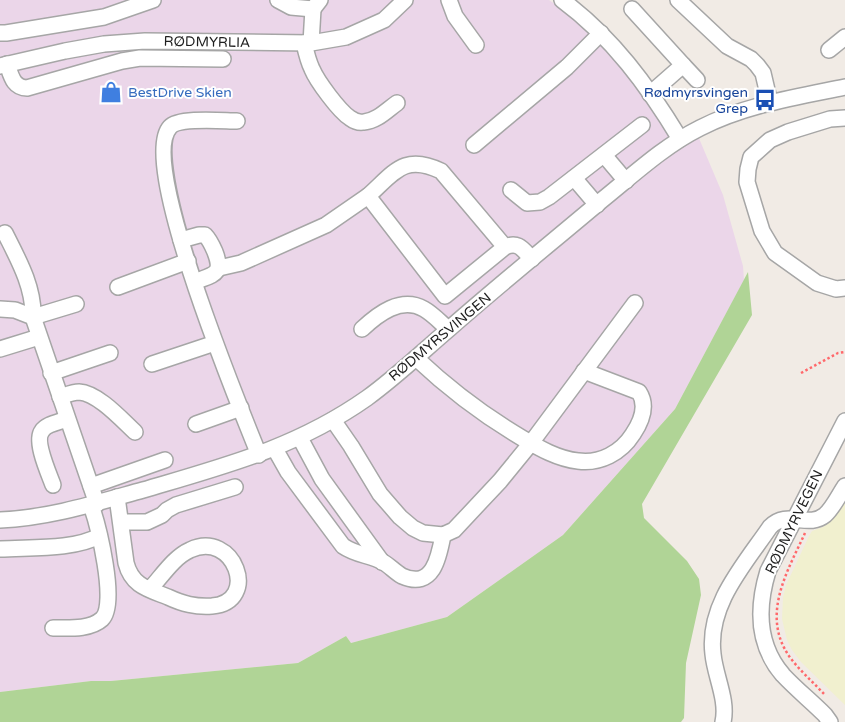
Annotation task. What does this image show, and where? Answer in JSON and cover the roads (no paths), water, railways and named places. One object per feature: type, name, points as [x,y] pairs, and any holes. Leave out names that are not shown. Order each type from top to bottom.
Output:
[{"type":"street","points":[[0,33],[104,17],[154,0]]},
{"type":"street","points":[[278,0],[291,6],[317,5],[308,43],[307,56],[313,71],[342,112],[350,119],[358,122],[375,119],[397,103]]},
{"type":"street","name":"RØDMYRLIA","points":[[3,65],[65,50],[104,44],[176,41],[308,43],[346,37],[384,20],[405,0]]},
{"type":"street","points":[[449,0],[455,16],[476,45]]},
{"type":"street","points":[[562,0],[601,33],[625,58],[680,139]]},
{"type":"street","points":[[678,0],[727,46],[751,59],[757,65],[763,73],[770,103]]},
{"type":"street","points":[[632,9],[697,80]]},
{"type":"street","points":[[57,25],[65,50]]},
{"type":"street","points":[[474,145],[567,67],[601,33]]},
{"type":"street","points":[[829,50],[845,37]]},
{"type":"street","points":[[176,41],[177,59]]},
{"type":"street","points":[[3,65],[17,86],[27,88],[122,61],[140,58],[223,59]]},
{"type":"street","points":[[650,94],[682,65]]},
{"type":"street","name":"RØDMYRSVINGEN","points":[[0,520],[62,512],[94,504],[259,455],[300,438],[333,420],[370,396],[597,205],[680,139],[721,118],[742,110],[845,87]]},
{"type":"street","points":[[845,118],[830,119],[788,132],[770,140],[751,157],[747,182],[762,232],[768,245],[775,253],[817,283],[836,289],[845,288]]},
{"type":"street","points":[[237,121],[184,122],[174,124],[166,133],[164,155],[167,181],[181,240],[215,343],[259,455]]},
{"type":"street","points":[[511,190],[527,203],[533,204],[549,197],[642,125]]},
{"type":"street","points":[[604,155],[626,181]]},
{"type":"street","points":[[195,282],[212,274],[219,268],[241,264],[326,225],[368,196],[404,165],[416,163],[431,166],[441,171],[504,247]]},
{"type":"street","points":[[574,178],[597,205]]},
{"type":"street","points":[[368,196],[446,296],[504,247],[512,244],[519,246],[532,259]]},
{"type":"street","points":[[5,234],[27,281],[33,317],[91,486],[109,597],[106,614],[97,623],[88,626],[53,628]]},
{"type":"street","points":[[181,240],[205,235],[210,240],[219,262],[219,268]]},
{"type":"street","points":[[118,287],[188,262]]},
{"type":"street","points":[[333,420],[380,494],[400,517],[413,528],[423,533],[443,535],[454,530],[500,481],[531,443],[635,303]]},
{"type":"street","points":[[0,309],[15,310],[33,317],[76,304]]},
{"type":"street","points":[[362,330],[376,316],[388,309],[401,305],[414,305],[425,309],[448,329]]},
{"type":"street","points":[[0,350],[39,336]]},
{"type":"street","points":[[152,364],[215,343]]},
{"type":"street","points":[[52,373],[110,353]]},
{"type":"street","points":[[416,358],[445,385],[471,405],[531,443],[565,458],[590,462],[614,454],[624,446],[639,424],[644,407],[639,392],[584,371]]},
{"type":"street","points":[[60,397],[75,392],[89,395],[102,402],[135,432]]},
{"type":"street","points":[[196,424],[241,408]]},
{"type":"street","points":[[53,485],[39,437],[42,430],[46,427],[67,419]]},
{"type":"street","name":"RØDMYRVEGEN","points":[[830,722],[778,668],[763,637],[760,606],[766,580],[845,421]]},
{"type":"street","points":[[300,438],[328,487],[382,562]]},
{"type":"street","points":[[275,449],[288,472],[310,502],[343,546],[351,552],[382,562],[400,575],[408,578],[422,578],[428,575],[438,560],[443,535]]},
{"type":"street","points":[[91,486],[165,460]]},
{"type":"street","points":[[723,722],[724,706],[713,651],[715,621],[726,592],[775,521],[784,519],[820,519],[827,514],[845,486]]},
{"type":"street","points":[[121,522],[147,522],[162,515],[176,505],[235,487]]},
{"type":"street","points":[[310,502],[328,487]]},
{"type":"street","points":[[118,497],[128,572],[139,584],[150,589],[190,606],[217,606],[227,603],[233,598],[238,588],[239,579],[231,557],[218,548],[202,546],[180,556],[150,589]]},
{"type":"street","points":[[0,549],[73,545],[99,536]]},
{"type":"place","name":"BestDrive Skien","points":[[111,92]]},
{"type":"place","name":"Rødmyrsvingen Grep","points":[[765,100]]}]
